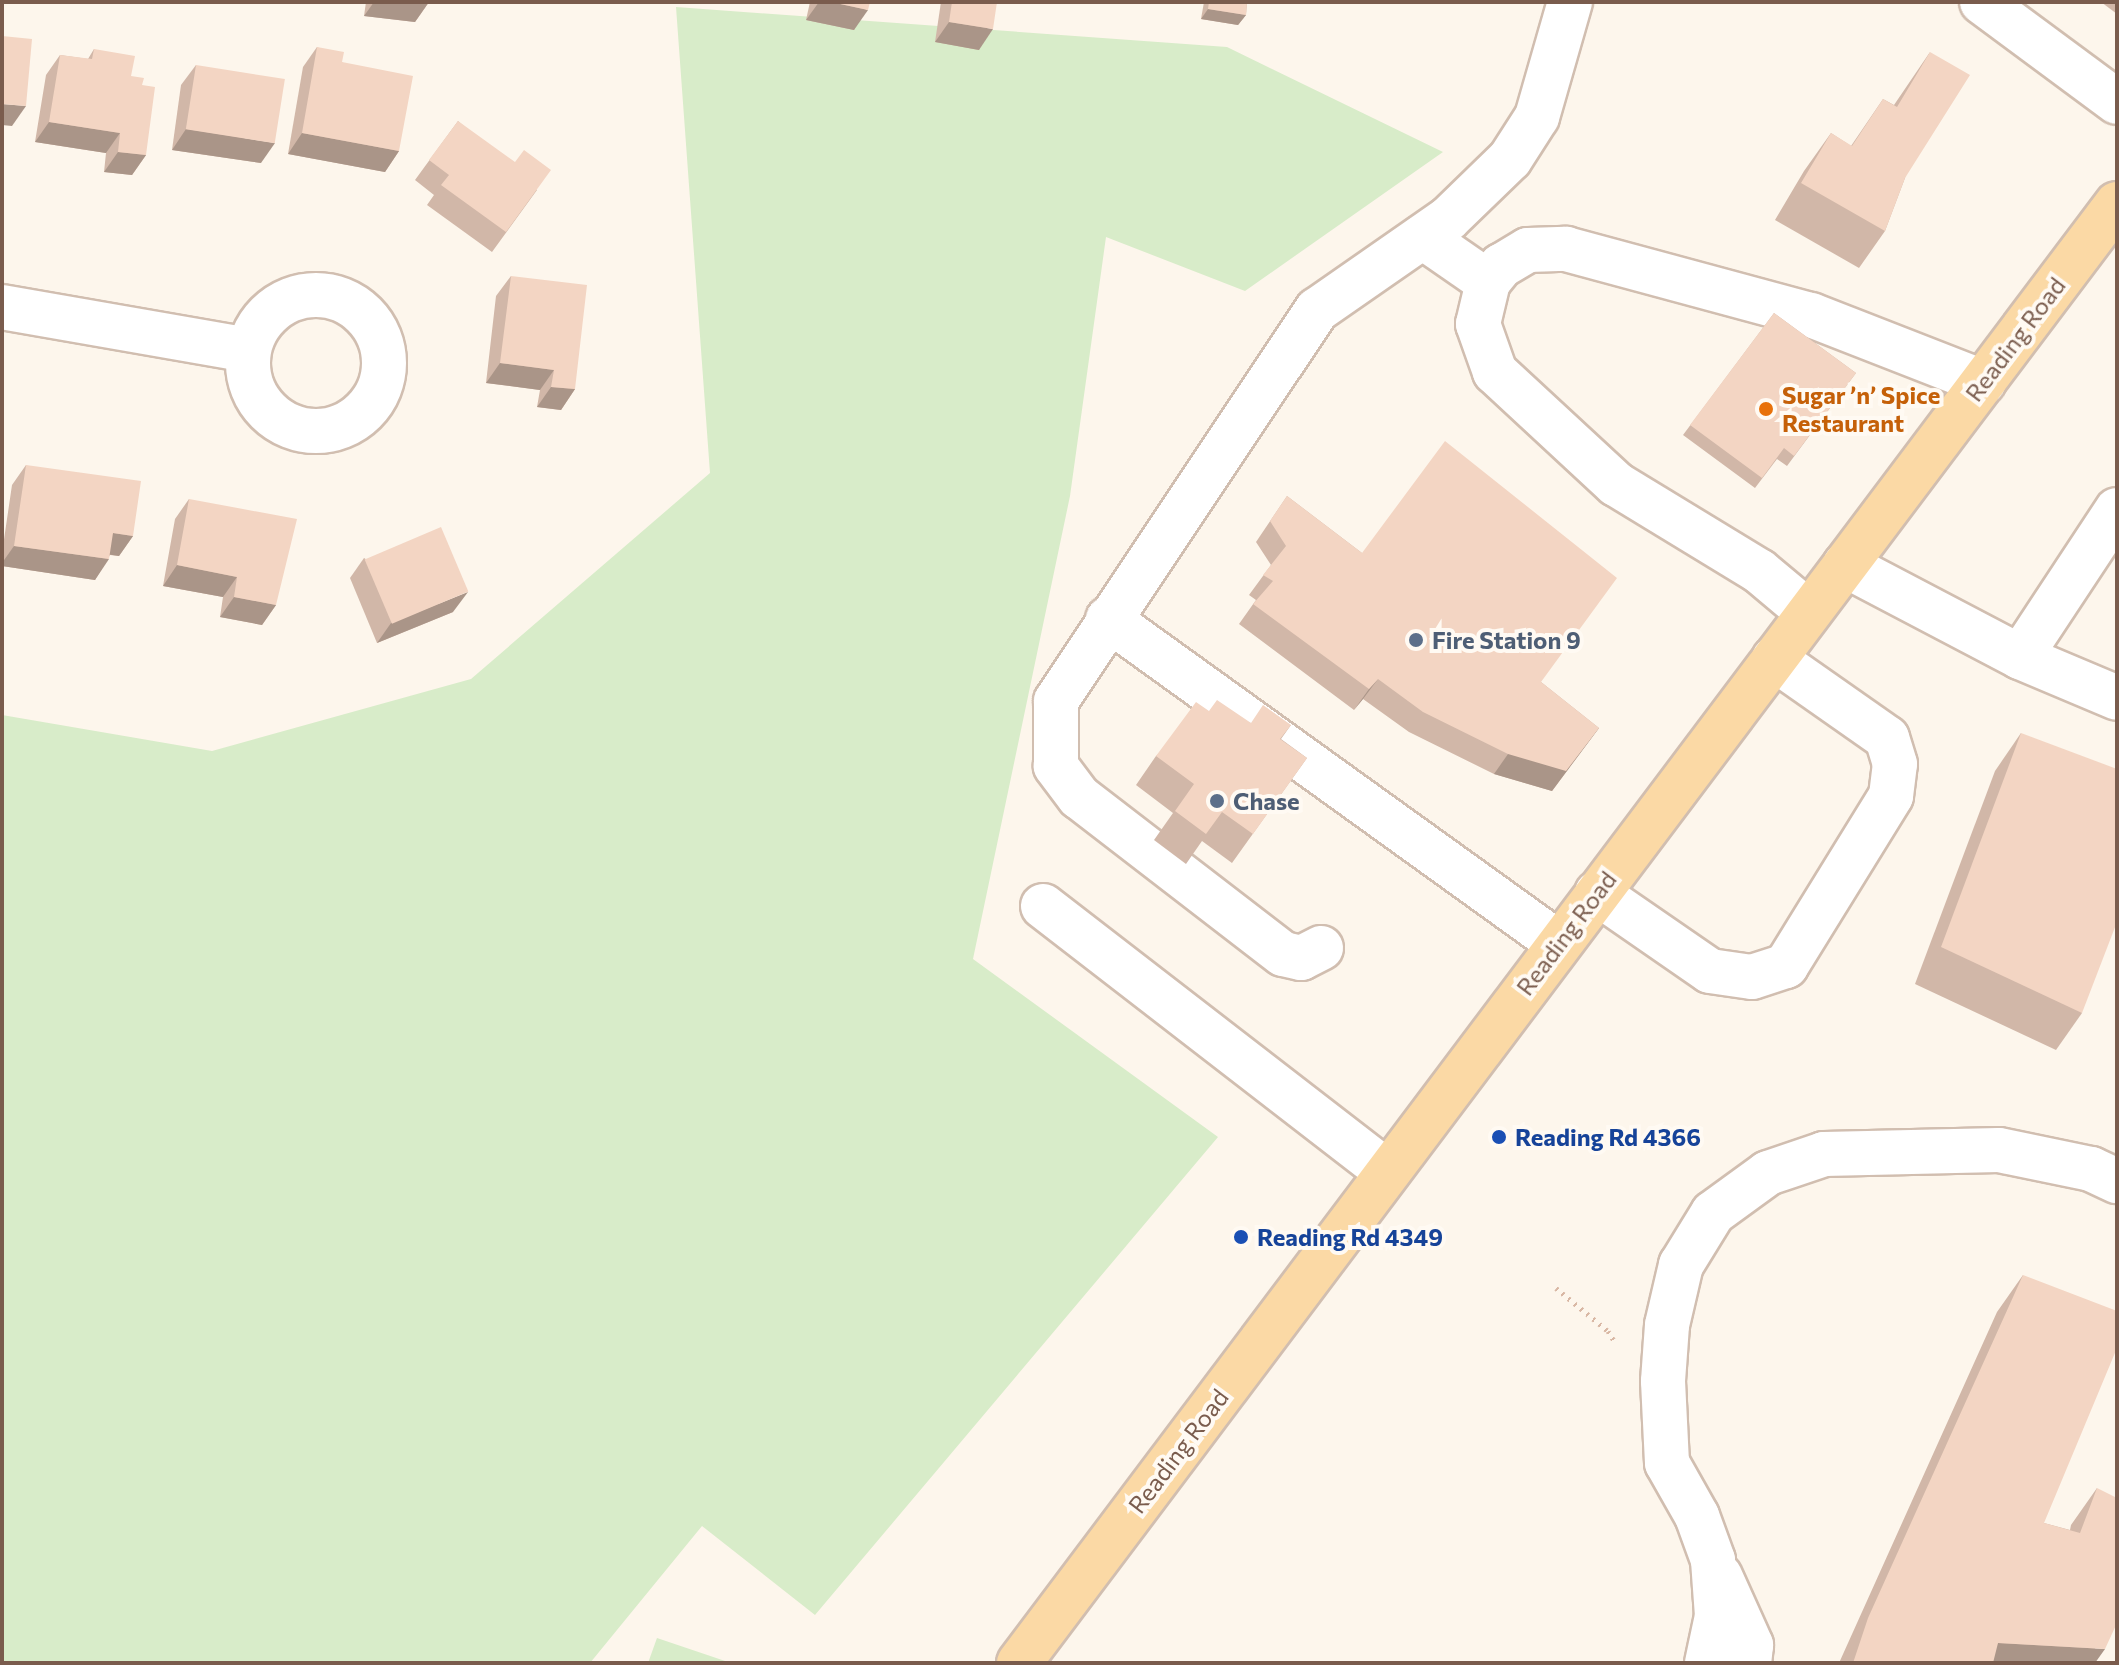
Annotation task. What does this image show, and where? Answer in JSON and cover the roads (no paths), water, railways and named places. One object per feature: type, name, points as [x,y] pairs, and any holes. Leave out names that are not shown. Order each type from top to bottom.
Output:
[{"type":"main road","name":"Reading Road","points":[[1019,1663],[1808,612],[1983,382],[2112,220]]},
{"type":"street","points":[[1321,948],[1301,958],[1283,954],[1079,797],[1056,766],[1056,701],[1317,310],[1423,237],[1510,159],[1537,117],[1570,2]]},
{"type":"street","points":[[1982,2],[2117,102]]},
{"type":"street","points":[[1423,237],[1488,282]]},
{"type":"street","points":[[1808,612],[1759,571],[1616,484],[1495,372],[1478,324],[1488,282],[1501,266],[1528,250],[1566,249],[1811,315],[1983,382]]},
{"type":"street","points":[[2,307],[248,350]]},
{"type":"street","points":[[2020,657],[2117,510]]},
{"type":"street","points":[[1845,565],[2020,657],[2117,698]]},
{"type":"street","points":[[1108,619],[1558,943]]},
{"type":"street","points":[[1597,893],[1710,971],[1752,977],[1786,966],[1891,796],[1895,764],[1887,738],[1774,659]]},
{"type":"street","points":[[1043,906],[1387,1172]]},
{"type":"street","points":[[1749,1663],[1751,1645],[1697,1516],[1667,1463],[1663,1381],[1667,1325],[1681,1265],[1713,1213],[1768,1173],[1824,1154],[1999,1150],[2091,1169],[2117,1181]]},
{"type":"street","points":[[1707,1663],[1717,1616],[1713,1560]]},
{"type":"place","name":"Sugar ’n’ Spice Restaurant","points":[[1766,409]]},
{"type":"place","name":"Fire Station 9","points":[[1416,640]]},
{"type":"place","name":"Chase","points":[[1217,801]]},
{"type":"place","name":"Reading Rd 4366","points":[[1499,1137]]},
{"type":"place","name":"Reading Rd 4349","points":[[1241,1237]]}]
